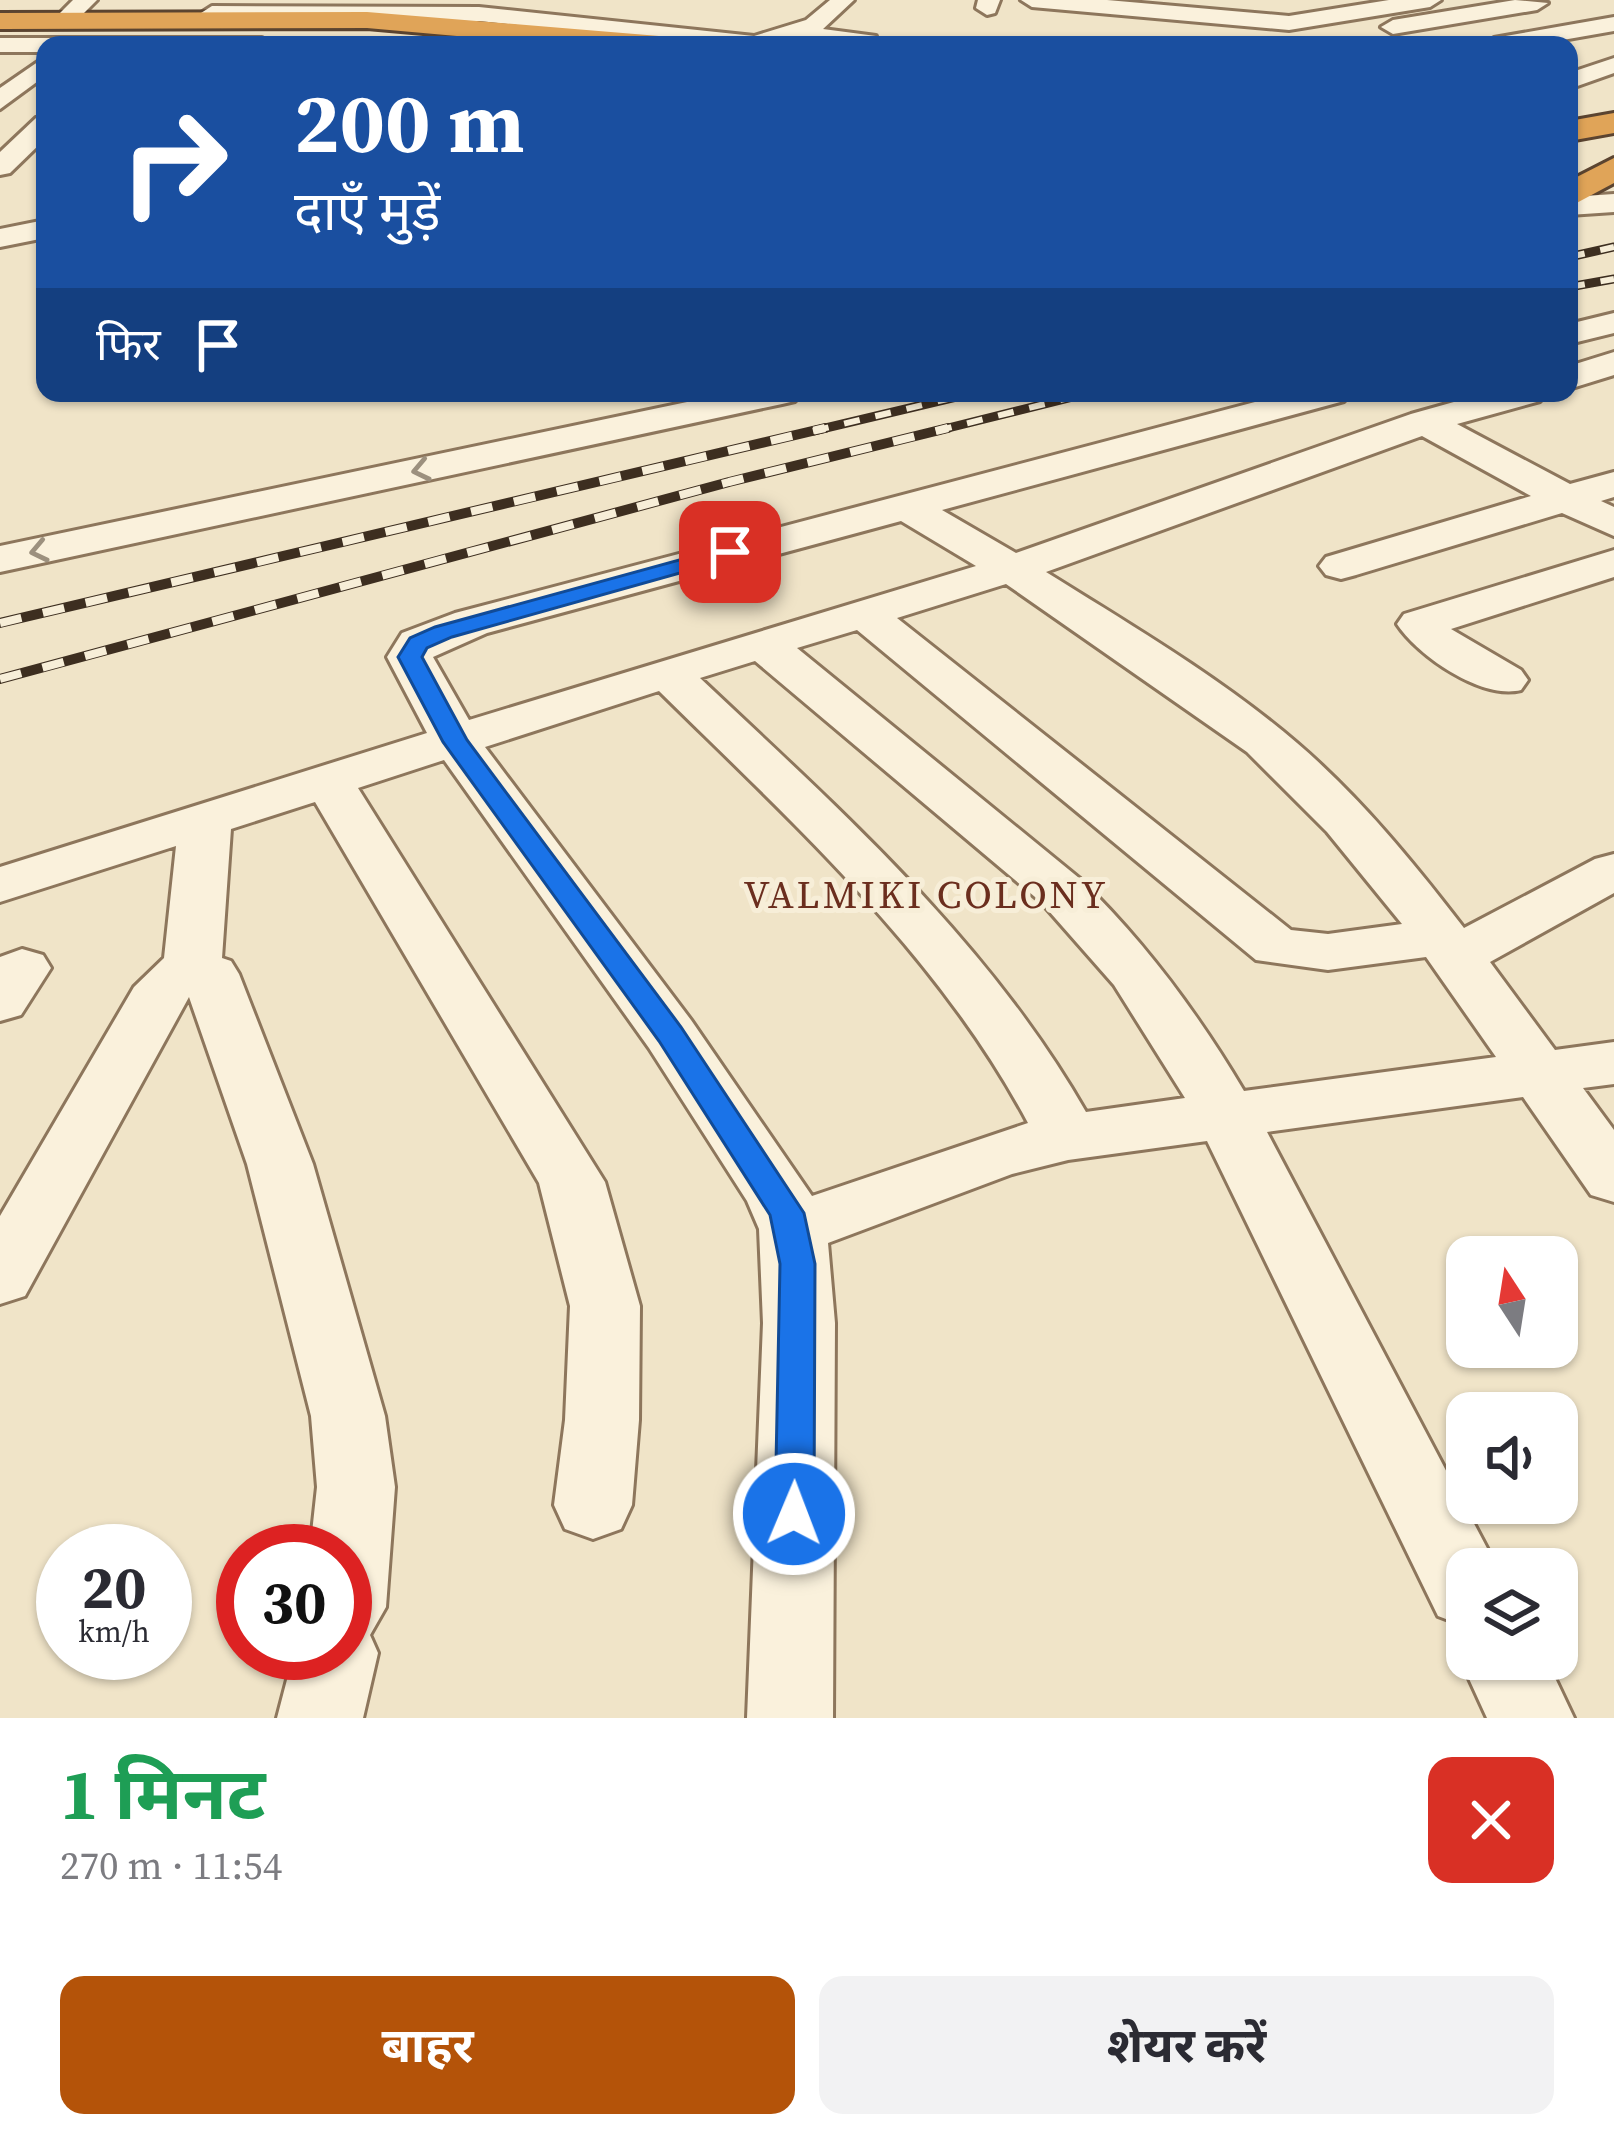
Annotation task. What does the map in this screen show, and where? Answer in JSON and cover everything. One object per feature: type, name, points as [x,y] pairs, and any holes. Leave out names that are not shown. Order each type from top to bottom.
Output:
[{"type":"highway","points":[[364,14],[451,36]]},
{"type":"highway","points":[[0,30],[364,14],[491,16],[607,36]]},
{"type":"highway","points":[[0,30],[491,16]]},
{"type":"highway","points":[[0,30],[456,36]]},
{"type":"highway","points":[[1578,104],[1614,98]]},
{"type":"highway","points":[[1578,119],[1614,112]]},
{"type":"highway","points":[[1578,129],[1614,123]]},
{"type":"highway","points":[[1578,198],[1614,168]]},
{"type":"street","points":[[232,0],[364,14]]},
{"type":"street","points":[[1171,0],[1289,23],[1353,24],[1530,1],[1614,24]]},
{"type":"street","points":[[1310,36],[1430,0]]},
{"type":"street","points":[[777,36],[814,25],[856,4]]},
{"type":"street","points":[[856,4],[850,25],[864,36]]},
{"type":"street","points":[[0,30],[78,7],[364,14],[570,10],[708,36]]},
{"type":"street","points":[[1026,10],[1222,7]]},
{"type":"street","points":[[1026,10],[1116,19]]},
{"type":"street","points":[[1353,24],[1391,36]]},
{"type":"street","points":[[1545,36],[1614,24]]},
{"type":"street","points":[[1143,36],[1186,27]]},
{"type":"street","points":[[0,30],[36,38]]},
{"type":"street","points":[[787,33],[811,36]]},
{"type":"street","points":[[1578,78],[1614,65]]},
{"type":"street","points":[[0,101],[36,71]]},
{"type":"street","points":[[2,161],[36,132]]},
{"type":"street","points":[[2,161],[36,158]]},
{"type":"street","points":[[1578,201],[1614,191]]},
{"type":"street","points":[[1578,203],[1614,203]]},
{"type":"street","points":[[0,238],[36,231]]},
{"type":"street","points":[[1578,332],[1614,322]]},
{"type":"street","points":[[1578,376],[1614,363]]},
{"type":"street","points":[[0,527],[605,402]]},
{"type":"street","points":[[0,560],[740,402]]},
{"type":"street","points":[[790,1718],[799,1323],[793,1229],[778,1194],[670,1034],[456,742],[410,657],[418,643],[471,623],[1296,402]]},
{"type":"street","points":[[0,885],[1014,568],[1424,422],[1495,402]]},
{"type":"street","points":[[1424,422],[1614,524]]},
{"type":"street","points":[[1341,566],[1614,484]]},
{"type":"street","points":[[902,504],[1014,568],[1246,725],[1302,775],[1448,947],[1614,1178]]},
{"type":"street","points":[[1504,680],[1426,634],[1420,624],[1614,562]]},
{"type":"street","points":[[865,614],[1276,946],[1328,952],[1448,947],[1614,871]]},
{"type":"street","points":[[763,644],[1105,931],[1182,1036],[1226,1114],[1446,1549]]},
{"type":"street","points":[[667,673],[873,872],[931,937],[1005,1031],[1068,1137]]},
{"type":"street","points":[[329,783],[572,1182],[605,1306],[602,1420],[593,1505]]},
{"type":"street","points":[[191,970],[205,823]]},
{"type":"street","points":[[0,1277],[155,1001],[171,978],[202,970],[214,982],[280,1164],[348,1416],[356,1486],[353,1524]]},
{"type":"street","points":[[793,1229],[998,1154],[1068,1137],[1614,1063]]},
{"type":"street","points":[[320,1718],[329,1680]]},
{"type":"street","points":[[1513,1680],[1532,1718]]},
{"type":"railway","points":[[1578,255],[1614,247]]},
{"type":"railway","points":[[1578,285],[1614,279]]},
{"type":"railway","points":[[813,431],[935,402]]},
{"type":"railway","points":[[936,431],[1053,402]]},
{"type":"railway","points":[[0,623],[825,428]]},
{"type":"railway","points":[[0,679],[729,482],[948,428]]},
{"type":"district","name":"VALMIKI COLONY","points":[[926,894]]},
{"type":"route","points":[[730,552],[443,632],[418,643],[410,657],[456,742],[670,1034],[787,1213],[798,1264],[794,1514]]}]
